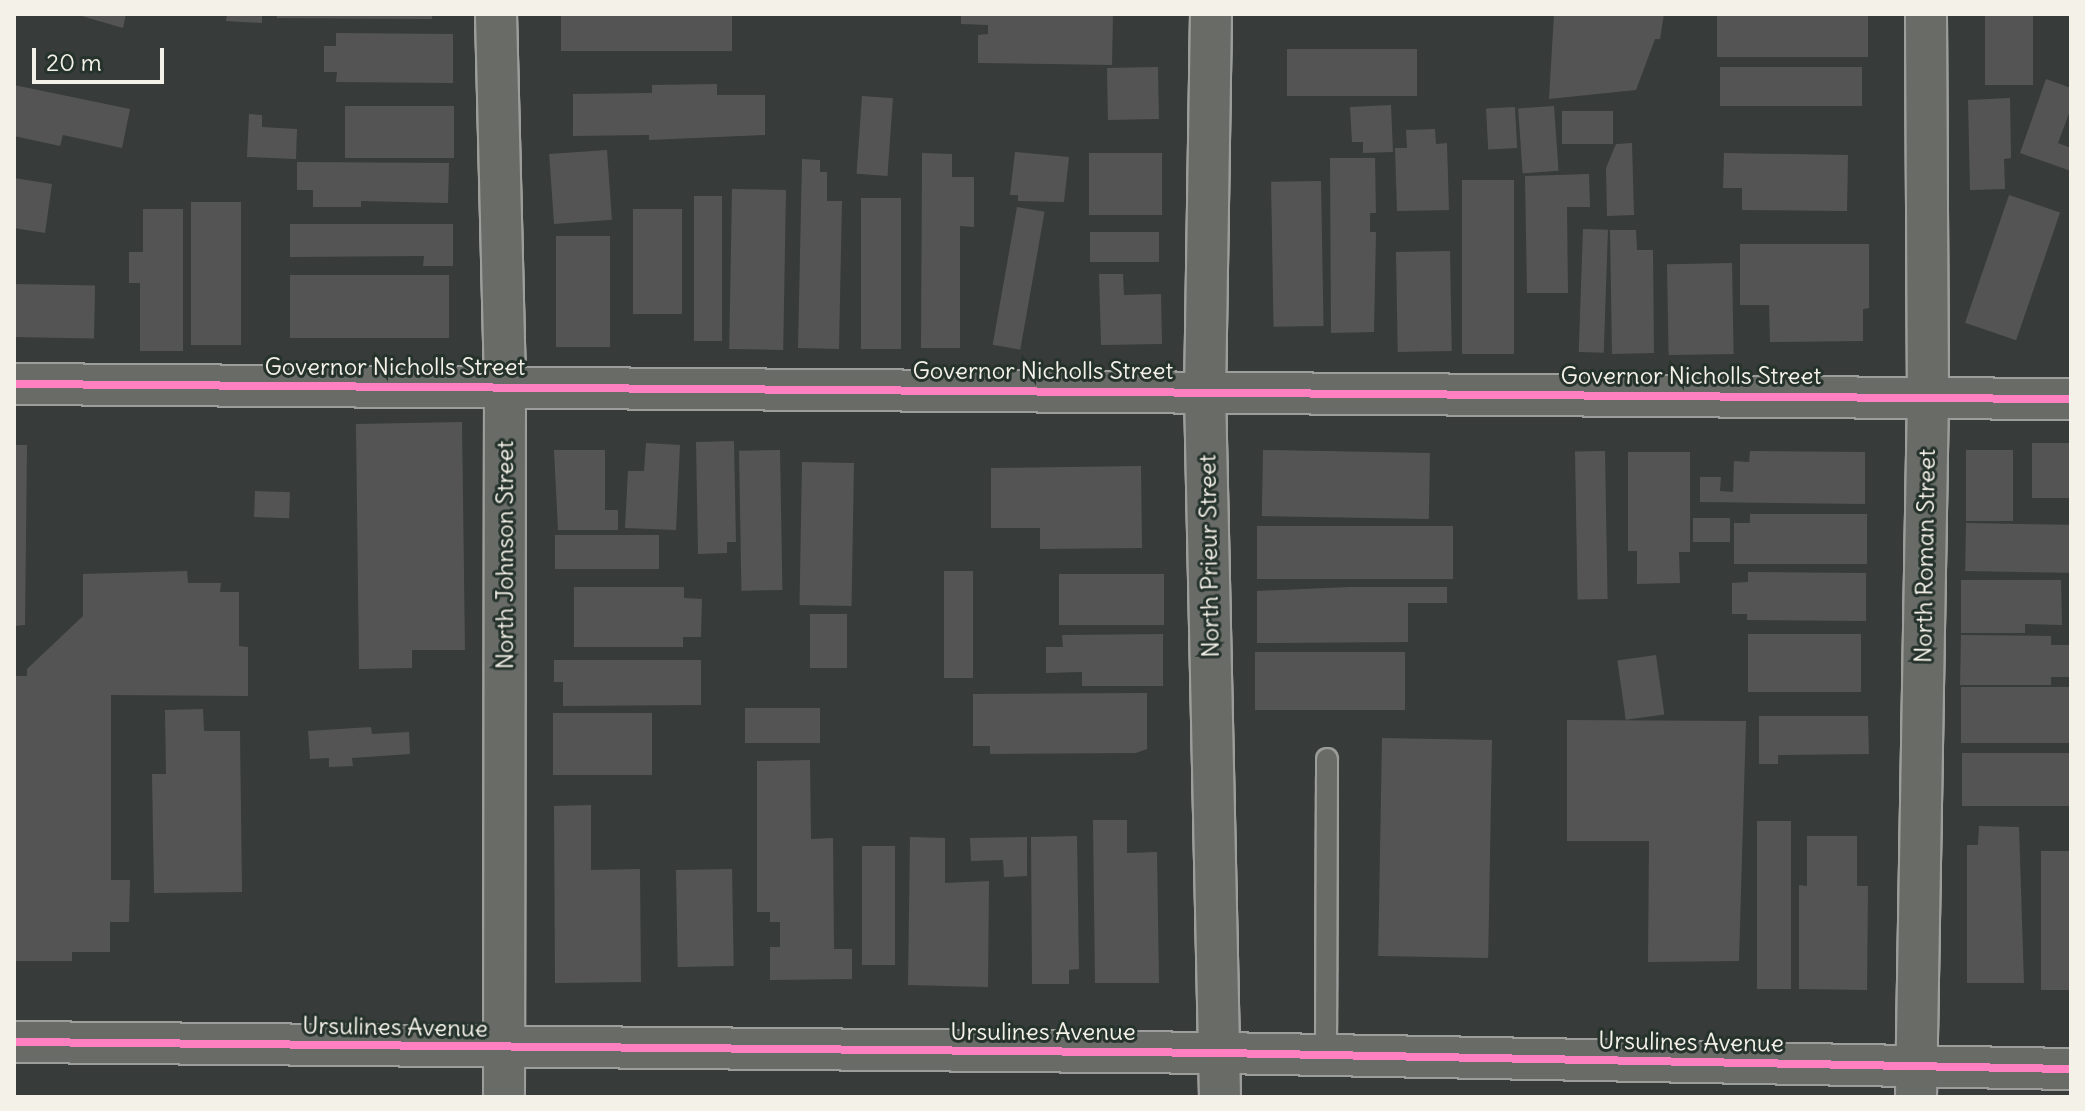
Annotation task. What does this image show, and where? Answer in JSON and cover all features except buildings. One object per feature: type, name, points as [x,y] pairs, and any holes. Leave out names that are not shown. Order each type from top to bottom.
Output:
[{"type":"street","name":"North Johnson Street","points":[[496,14],[505,387],[504,1097]]},
{"type":"street","name":"North Prieur Street","points":[[1211,14],[1205,392],[1220,1097]]},
{"type":"street","name":"North Roman Street","points":[[1916,1082],[1928,398],[1926,14]]},
{"type":"street","name":"Governor Nicholls Street","points":[[14,384],[2071,399]]},
{"type":"street","name":"Ursulines Avenue","points":[[14,1042],[1326,1055],[1916,1082],[2071,1069]]},
{"type":"lane","points":[[1326,1055],[1327,759]]},
{"type":"cycle path","points":[[14,384],[2071,399]]},
{"type":"cycle path","points":[[14,1042],[1220,1053],[2071,1069]]}]
